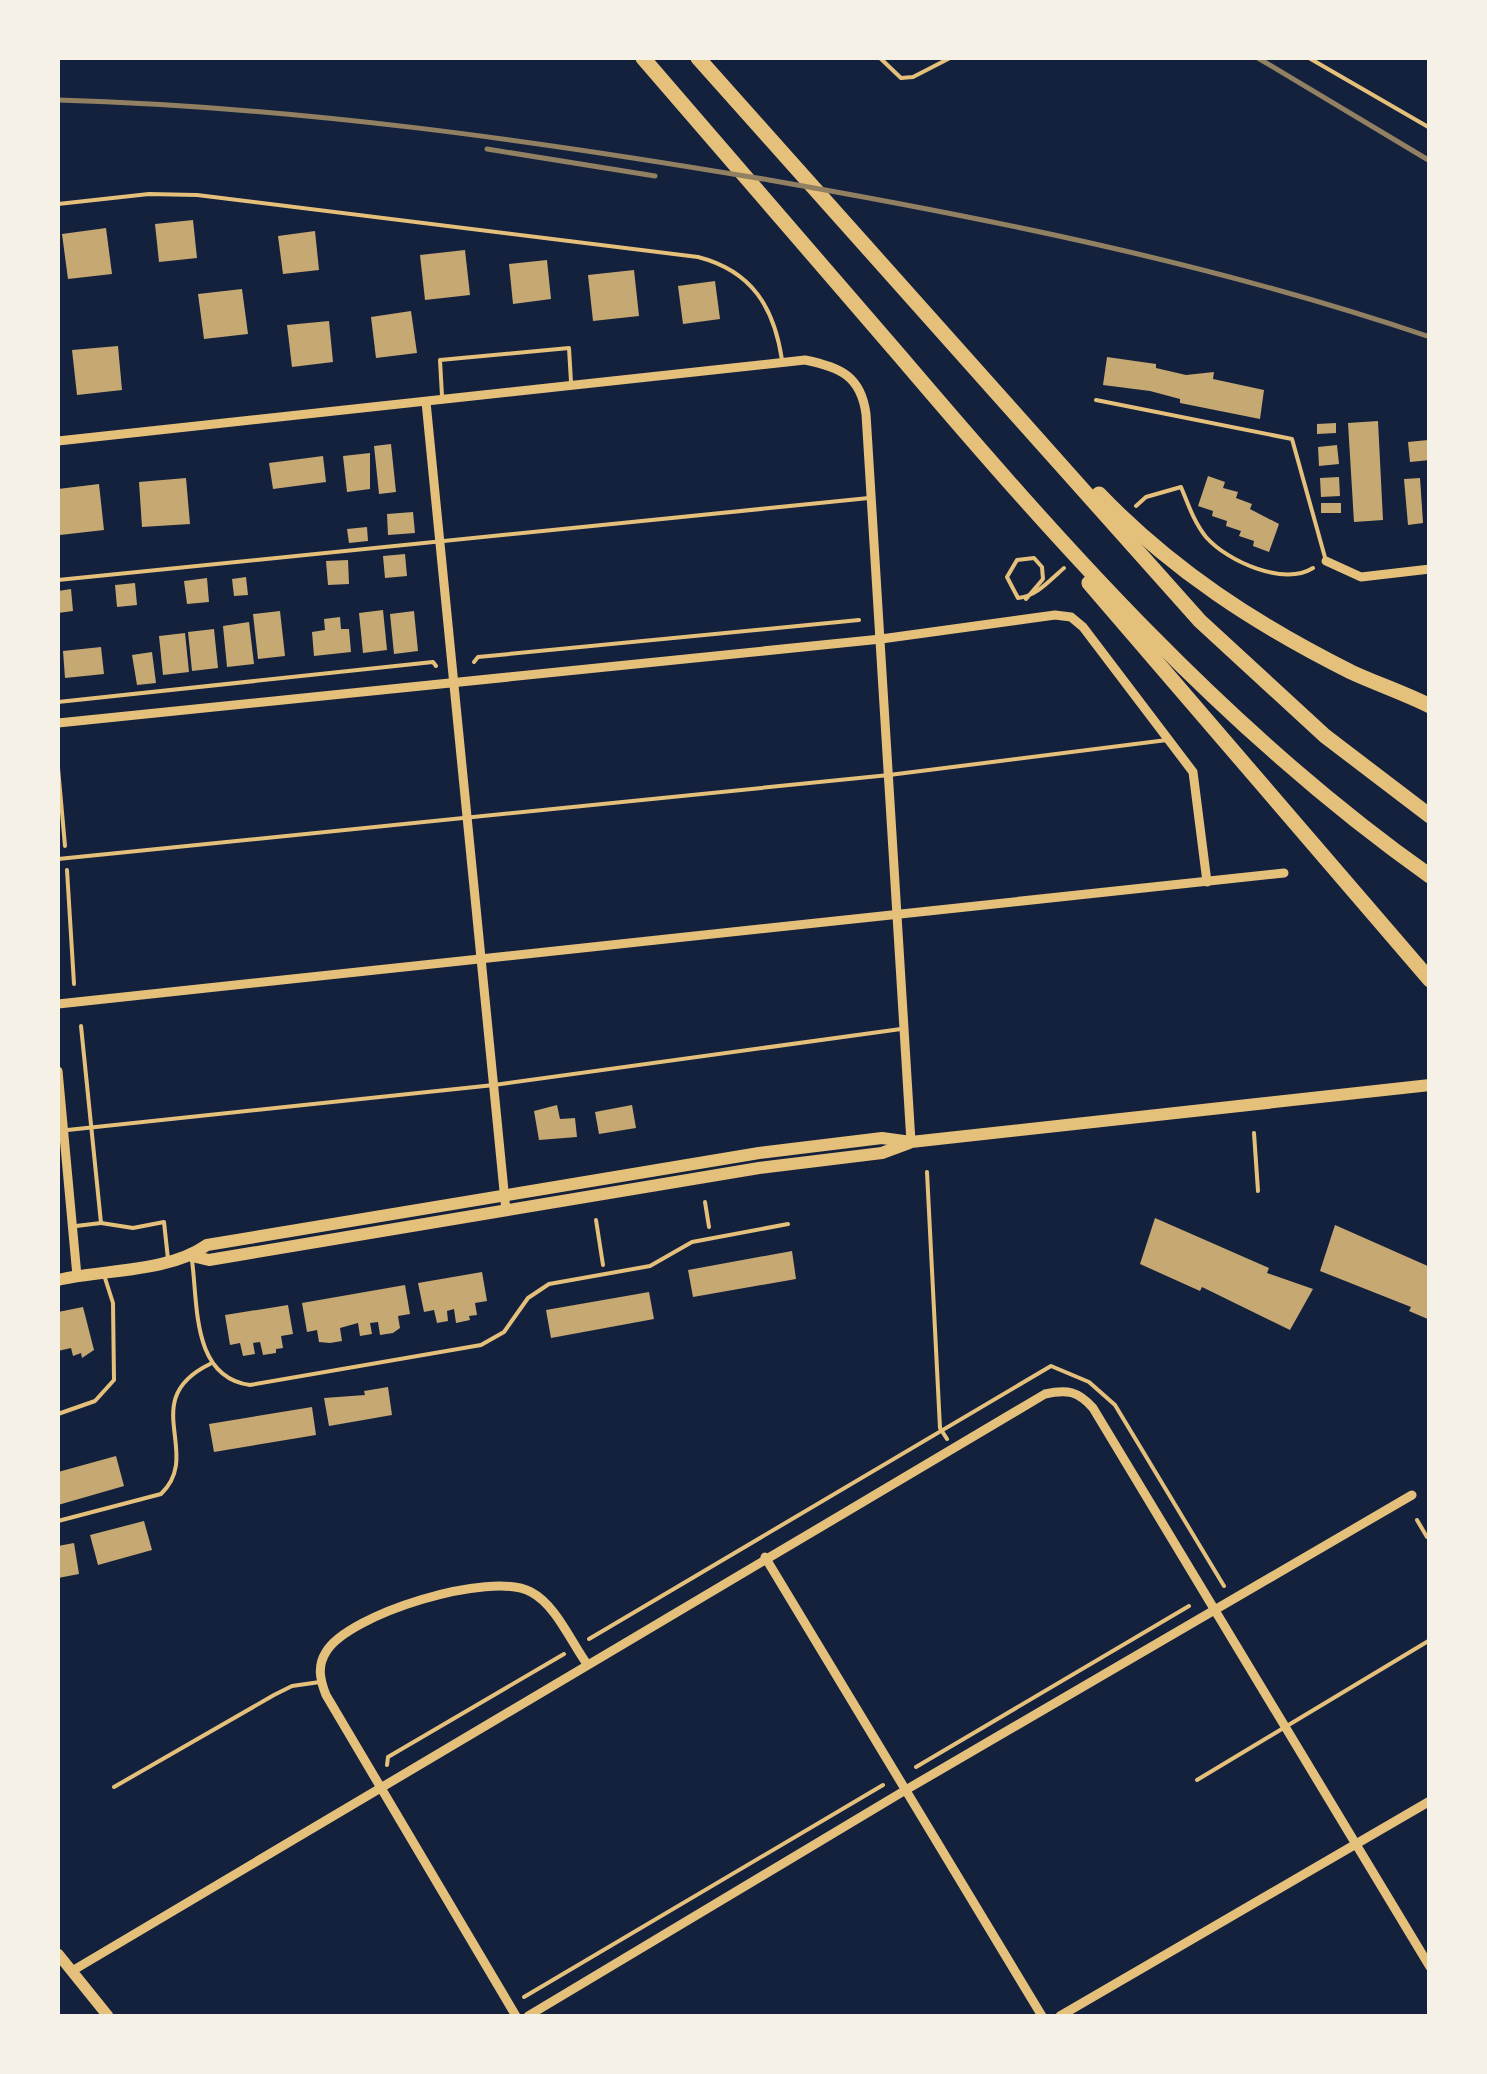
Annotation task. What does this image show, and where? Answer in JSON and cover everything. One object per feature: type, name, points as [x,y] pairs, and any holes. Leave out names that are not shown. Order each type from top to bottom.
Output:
[{"type":"highway","points":[[642,58],[1430,980]]},
{"type":"highway","points":[[698,58],[1225,646],[1325,736],[1430,816]]},
{"type":"highway","points":[[951,343],[1141,538],[1180,568],[1294,643],[1430,706]]},
{"type":"highway","points":[[1044,524],[1279,758],[1430,876]]},
{"type":"main road","points":[[192,1256],[209,1260],[882,1152],[911,1142],[1430,1085]]},
{"type":"main road","points":[[58,1280],[192,1256],[207,1245],[759,1153],[882,1138],[911,1142]]},
{"type":"street","points":[[58,441],[805,360],[843,370],[863,392],[900,917],[911,1142]]},
{"type":"street","points":[[426,402],[450,681],[470,817],[506,1211]]},
{"type":"street","points":[[1326,561],[1362,577],[1430,569]]},
{"type":"street","points":[[58,723],[881,639],[1055,615],[1071,617],[1193,772],[1207,882]]},
{"type":"street","points":[[58,1004],[1284,873]]},
{"type":"street","points":[[58,1071],[77,1276]]},
{"type":"street","points":[[72,1971],[1045,1394],[1074,1391],[1093,1408],[1430,1967]]},
{"type":"street","points":[[528,2016],[904,1790],[1412,1495]]},
{"type":"street","points":[[764,1558],[1042,2016]]},
{"type":"street","points":[[516,2016],[320,1682],[324,1654],[344,1635],[446,1590],[519,1586],[546,1603],[586,1664]]},
{"type":"street","points":[[1060,2016],[1430,1801]]},
{"type":"street","points":[[58,1954],[108,2016]]},
{"type":"lane","points":[[880,58],[901,78],[913,77],[950,58]]},
{"type":"lane","points":[[58,204],[150,194],[197,195],[698,257],[726,264],[761,294],[773,315],[783,364]]},
{"type":"lane","points":[[442,401],[440,360],[569,348],[572,385]]},
{"type":"lane","points":[[1096,400],[1292,439],[1326,561]]},
{"type":"lane","points":[[58,580],[872,498]]},
{"type":"lane","points":[[58,859],[889,775],[1167,740]]},
{"type":"lane","points":[[81,1026],[101,1223]]},
{"type":"lane","points":[[61,1131],[90,1131],[494,1084],[905,1029]]},
{"type":"lane","points":[[73,1227],[101,1223],[133,1228],[164,1222],[168,1261]]},
{"type":"lane","points":[[192,1256],[210,1364],[234,1383],[250,1385],[481,1345],[504,1332],[528,1298],[549,1284],[650,1266],[692,1242],[788,1224]]},
{"type":"lane","points":[[58,1414],[95,1401],[114,1380],[113,1302],[102,1271]]},
{"type":"lane","points":[[58,1521],[161,1494],[172,1484],[178,1468],[172,1400],[183,1383],[210,1364]]},
{"type":"lane","points":[[1197,1780],[1430,1640]]},
{"type":"lane","points":[[114,1788],[274,1695],[292,1686],[320,1682]]},
{"type":"path","points":[[1309,58],[1430,128]]},
{"type":"path","points":[[1146,497],[1181,487],[1207,538],[1251,565],[1282,575],[1301,576],[1326,561]]},
{"type":"path","points":[[1026,598],[1043,579]]},
{"type":"path","points":[[474,662],[478,657],[859,620]]},
{"type":"path","points":[[58,702],[433,662],[436,666]]},
{"type":"path","points":[[58,768],[74,984]]},
{"type":"path","points":[[1254,1132],[1258,1192]]},
{"type":"path","points":[[927,1172],[942,1430],[952,1448]]},
{"type":"path","points":[[706,1202],[710,1229]]},
{"type":"path","points":[[596,1220],[600,1252]]},
{"type":"path","points":[[581,1643],[1051,1366],[1089,1382],[1115,1405],[1224,1586]]},
{"type":"path","points":[[1417,1520],[1427,1538]]},
{"type":"path","points":[[916,1768],[916,1764],[1189,1606]]},
{"type":"path","points":[[386,1765],[388,1758],[564,1654]]},
{"type":"path","points":[[524,1998],[884,1785]]},
{"type":"building","points":[[193,220],[197,258],[159,262],[155,224]]},
{"type":"building","points":[[106,228],[112,274],[68,279],[62,234]]},
{"type":"building","points":[[315,231],[319,270],[283,274],[278,236]]},
{"type":"building","points":[[465,250],[470,295],[425,300],[420,255]]},
{"type":"building","points":[[547,260],[551,299],[513,304],[509,264]]},
{"type":"building","points":[[634,270],[639,316],[593,321],[588,275]]},
{"type":"building","points":[[715,281],[720,319],[683,324],[678,286]]},
{"type":"building","points":[[242,289],[248,334],[204,339],[198,294]]},
{"type":"building","points":[[411,311],[417,353],[376,358],[371,317]]},
{"type":"building","points":[[329,321],[333,362],[292,367],[287,325]]},
{"type":"building","points":[[118,346],[122,390],[77,395],[72,350]]},
{"type":"building","points":[[1107,357],[1156,364],[1156,368],[1186,375],[1214,372],[1213,379],[1264,390],[1260,419],[1180,403],[1180,399],[1150,391],[1103,385]]},
{"type":"building","points":[[1378,421],[1383,520],[1354,522],[1348,423]]},
{"type":"building","points":[[1336,423],[1336,433],[1317,434],[1317,424]]},
{"type":"building","points":[[1428,440],[1430,460],[1410,462],[1408,442]]},
{"type":"building","points":[[391,444],[396,492],[379,494],[374,446]]},
{"type":"building","points":[[1337,445],[1339,464],[1319,466],[1318,447]]},
{"type":"building","points":[[370,453],[370,489],[347,492],[343,456]]},
{"type":"building","points":[[323,456],[326,482],[273,489],[269,463]]},
{"type":"building","points":[[1208,476],[1225,482],[1223,488],[1238,492],[1236,498],[1252,504],[1250,509],[1279,524],[1269,552],[1239,536],[1241,531],[1212,516],[1213,511],[1198,506]]},
{"type":"building","points":[[1339,477],[1340,496],[1321,497],[1320,478]]},
{"type":"building","points":[[186,478],[190,524],[142,527],[139,482]]},
{"type":"building","points":[[1420,478],[1423,523],[1408,525],[1404,479]]},
{"type":"building","points":[[99,484],[104,530],[60,535],[58,489]]},
{"type":"building","points":[[1321,503],[1341,503],[1341,513],[1321,513]]},
{"type":"building","points":[[413,512],[415,533],[388,535],[387,514]]},
{"type":"building","points":[[367,527],[368,541],[349,543],[347,529]]},
{"type":"building","points":[[405,554],[407,576],[385,578],[383,556]]},
{"type":"building","points":[[348,560],[349,584],[328,585],[326,561]]},
{"type":"building","points":[[246,577],[248,595],[234,596],[232,579]]},
{"type":"building","points":[[207,578],[209,602],[187,604],[184,581]]},
{"type":"building","points":[[135,583],[137,605],[117,607],[115,585]]},
{"type":"building","points":[[71,589],[73,611],[58,613],[58,591]]},
{"type":"building","points":[[383,610],[387,650],[363,653],[359,613]]},
{"type":"building","points":[[280,611],[285,656],[258,659],[253,614]]},
{"type":"building","points":[[414,611],[418,651],[394,654],[390,614]]},
{"type":"building","points":[[340,617],[341,629],[349,629],[351,652],[314,656],[312,632],[325,630],[324,619]]},
{"type":"building","points":[[249,622],[254,664],[227,667],[223,626]]},
{"type":"building","points":[[214,629],[218,668],[192,671],[188,632]]},
{"type":"building","points":[[185,633],[189,672],[163,675],[159,636]]},
{"type":"building","points":[[101,647],[104,674],[65,678],[63,651]]},
{"type":"building","points":[[152,652],[156,683],[137,685],[132,655]]},
{"type":"building","points":[[557,1105],[560,1119],[575,1118],[577,1137],[539,1140],[534,1111]]},
{"type":"building","points":[[632,1105],[636,1128],[599,1134],[595,1112]]},
{"type":"building","points":[[1155,1218],[1269,1268],[1267,1273],[1313,1289],[1290,1330],[1202,1287],[1200,1291],[1140,1264]]},
{"type":"building","points":[[1335,1225],[1430,1267],[1430,1320],[1409,1311],[1411,1307],[1320,1271]]},
{"type":"building","points":[[792,1251],[796,1279],[693,1297],[688,1270]]},
{"type":"building","points":[[482,1272],[487,1301],[475,1303],[477,1315],[469,1316],[470,1320],[456,1323],[454,1309],[447,1311],[448,1321],[437,1323],[434,1310],[424,1312],[418,1283]]},
{"type":"building","points":[[405,1285],[410,1314],[398,1316],[400,1328],[393,1333],[380,1335],[378,1322],[370,1323],[372,1334],[360,1336],[358,1323],[340,1328],[342,1341],[330,1343],[319,1342],[317,1330],[307,1332],[302,1303]]},
{"type":"building","points":[[649,1292],[654,1319],[551,1338],[546,1310]]},
{"type":"building","points":[[288,1305],[293,1334],[281,1336],[283,1348],[276,1349],[276,1353],[263,1355],[260,1342],[253,1343],[255,1354],[243,1356],[240,1343],[230,1345],[225,1315]]},
{"type":"building","points":[[83,1307],[94,1350],[82,1358],[81,1353],[73,1356],[71,1348],[58,1351],[58,1312]]},
{"type":"building","points":[[388,1387],[392,1415],[329,1426],[324,1398],[365,1395],[364,1391]]},
{"type":"building","points":[[312,1407],[316,1435],[214,1452],[209,1424]]},
{"type":"building","points":[[116,1456],[124,1486],[58,1505],[58,1472]]},
{"type":"building","points":[[144,1521],[152,1550],[98,1565],[90,1535]]},
{"type":"building","points":[[74,1543],[79,1574],[58,1578],[58,1546]]},
{"type":"railway","points":[[1258,58],[1430,161]]},
{"type":"railway","points":[[58,100],[237,110],[415,128],[769,180],[1102,246],[1267,287],[1430,337]]},
{"type":"railway","points":[[487,149],[655,176]]}]
